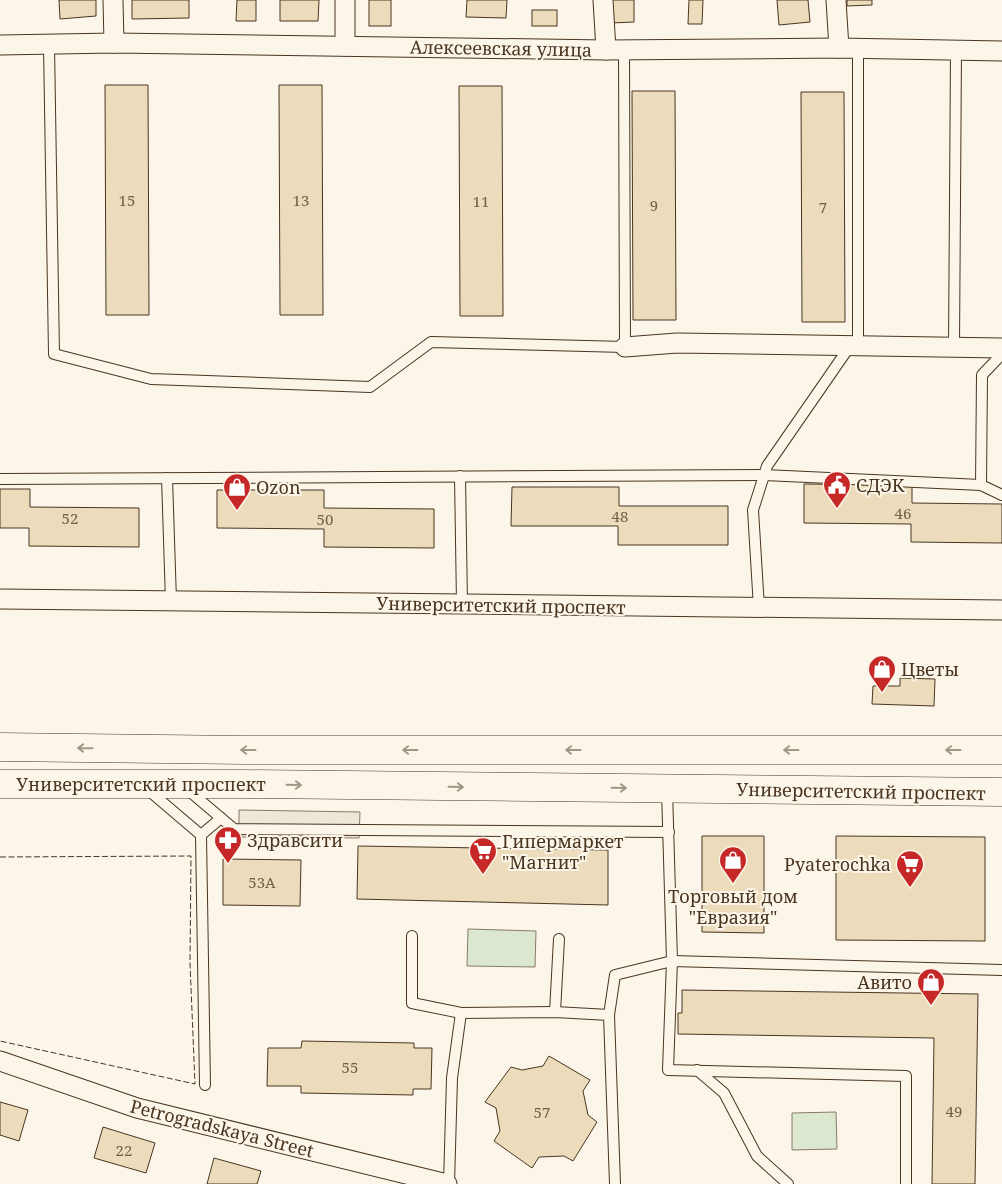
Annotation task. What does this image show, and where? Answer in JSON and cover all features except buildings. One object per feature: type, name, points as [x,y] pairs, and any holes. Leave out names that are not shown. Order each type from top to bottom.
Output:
[{"type":"highway","name":"Университетский проспект","points":[[0,747],[263,750],[1002,750]]},
{"type":"highway","name":"Университетский проспект","points":[[0,784],[1002,792]]},
{"type":"street","points":[[113,0],[114,43]]},
{"type":"street","points":[[345,0],[345,46]]},
{"type":"street","points":[[603,0],[614,49]]},
{"type":"street","points":[[836,0],[839,48]]},
{"type":"street","name":"Алексеевская улица","points":[[0,45],[114,43],[614,49],[858,48],[1002,51]]},
{"type":"street","points":[[625,347],[677,343],[1002,348]]},
{"type":"street","name":"Университетский проспект","points":[[0,599],[1002,610]]},
{"type":"street","name":"Petrogradskaya Street","points":[[0,1061],[137,1108],[448,1184]]},
{"type":"lane","points":[[49,45],[54,354],[151,379],[370,387],[431,342],[625,347],[614,49]]},
{"type":"lane","points":[[759,608],[753,510],[767,466],[854,346],[858,48]]},
{"type":"lane","points":[[954,347],[956,51]]},
{"type":"lane","points":[[981,485],[982,375],[1002,354]]},
{"type":"lane","points":[[0,479],[764,475],[981,485],[1002,495]]},
{"type":"lane","points":[[460,476],[462,604]]},
{"type":"lane","points":[[167,478],[171,601]]},
{"type":"lane","points":[[141,784],[201,835],[205,1085]]},
{"type":"lane","points":[[182,784],[234,830],[669,832]]},
{"type":"lane","points":[[667,789],[672,961],[668,1070],[906,1076],[906,1184]]},
{"type":"lane","points":[[201,835],[221,818]]},
{"type":"lane","points":[[412,936],[412,1003],[461,1013],[555,1012],[609,1015]]},
{"type":"lane","points":[[555,1012],[559,939]]},
{"type":"lane","points":[[614,1184],[609,1015],[615,975],[672,961],[1002,970]]},
{"type":"lane","points":[[448,1184],[452,1078],[461,1013]]},
{"type":"lane","points":[[697,1070],[724,1093],[757,1156],[788,1184]]},
{"type":"green space","points":[[468,929],[536,931],[535,967],[467,966]]},
{"type":"green space","points":[[836,1112],[837,1149],[792,1150],[792,1113]]},
{"type":"shaded area","points":[[239,810],[360,812],[359,838],[239,837]]},
{"type":"fence","points":[[0,857],[191,856],[190,963],[195,1084],[0,1041]]},
{"type":"place","name":"СДЭК","points":[[837,509]]},
{"type":"place","name":"Ozon","points":[[237,511]]},
{"type":"place","name":"Цветы","points":[[882,693]]},
{"type":"place","name":"Здравсити","points":[[228,864]]},
{"type":"place","name":"Гипермаркет \"Магнит\"","points":[[483,875]]},
{"type":"place","name":"Торговый дом \"Евразия\"","points":[[733,884]]},
{"type":"place","name":"Pyaterochka","points":[[910,888]]},
{"type":"place","name":"Авито","points":[[931,1006]]}]
